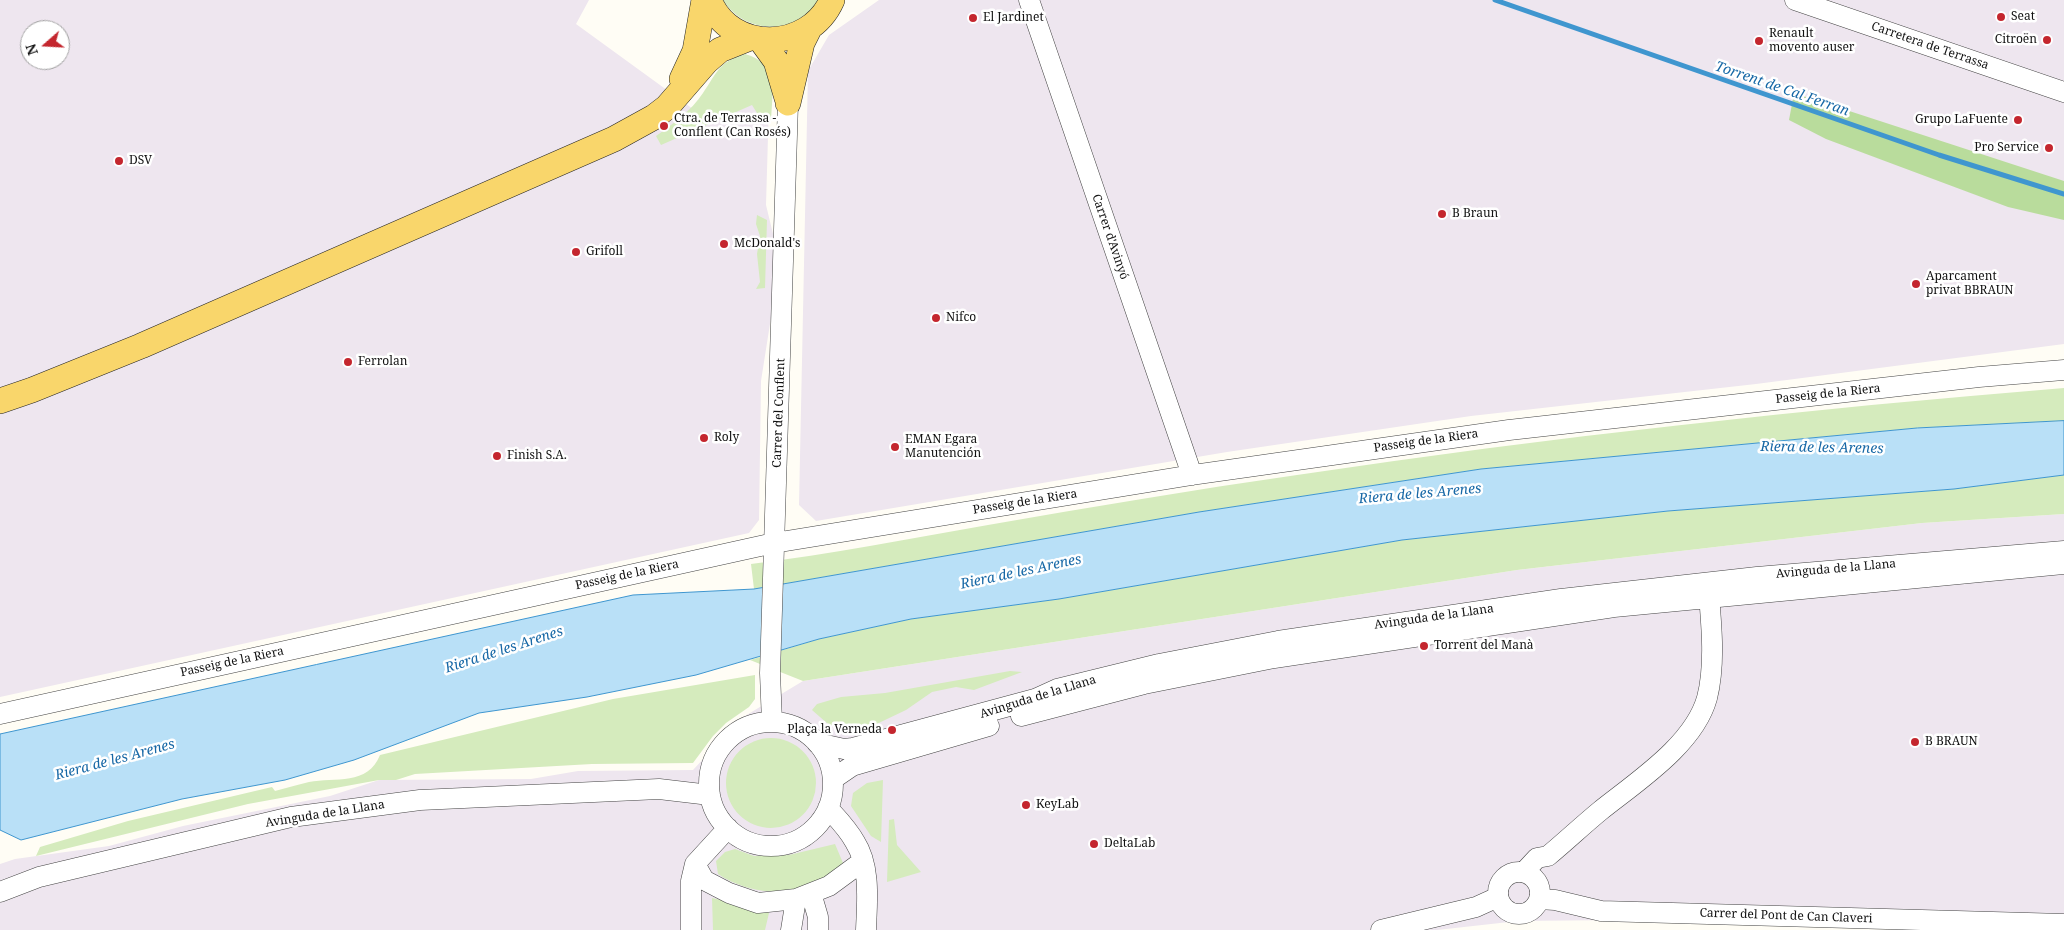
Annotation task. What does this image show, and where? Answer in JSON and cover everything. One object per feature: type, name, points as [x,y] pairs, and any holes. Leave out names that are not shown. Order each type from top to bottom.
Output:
[{"type":"main road","points":[[676,95],[695,51],[704,0]]},
{"type":"main road","points":[[709,0],[723,21],[740,34],[755,38],[787,39],[821,15],[849,0]]},
{"type":"main road","points":[[788,103],[802,43],[821,15]]},
{"type":"main road","points":[[0,400],[72,375],[142,346],[614,139],[654,117],[667,107],[676,95],[720,50],[755,38]]},
{"type":"main road","points":[[755,38],[776,61],[783,77],[788,103]]},
{"type":"street","name":"Carrer d'Avinyó","points":[[1029,0],[1192,475]]},
{"type":"street","name":"Carretera de Terrassa","points":[[1795,0],[2064,92]]},
{"type":"street","name":"Carrer del Conflent","points":[[772,722],[770,672],[788,103]]},
{"type":"street","name":"Passeig de la Riera","points":[[0,714],[774,543],[1192,475],[1526,427],[1979,377],[2064,370]]},
{"type":"street","name":"Avinguda de la Llana","points":[[833,779],[852,766],[1048,708],[1144,684],[1274,658],[1614,607],[1709,589],[1922,561],[2064,551]]},
{"type":"street","name":"Avinguda de la Llana","points":[[817,743],[844,749],[853,748],[1035,698],[1057,688],[1159,664],[1278,641],[1561,598],[2064,564]]},
{"type":"street","points":[[1533,885],[1512,872],[1503,879],[1498,889],[1498,897],[1503,908],[1519,914],[1528,912],[1533,885],[1547,865],[1548,856],[1655,768],[1680,743],[1693,725],[1707,699],[1711,661],[1709,589]]},
{"type":"street","points":[[772,722],[800,729],[817,743],[827,758],[833,779],[828,808],[810,833],[798,840],[777,846],[764,846],[743,840],[720,819],[710,795],[710,773],[717,753],[731,736],[750,725],[772,722]]},
{"type":"street","name":"Avinguda de la Llana","points":[[659,789],[710,773]]},
{"type":"street","name":"Avinguda de la Llana","points":[[0,892],[39,877],[291,817],[420,800],[659,789],[710,795]]},
{"type":"street","points":[[828,808],[857,843],[866,877],[866,930]]},
{"type":"street","points":[[691,930],[691,882],[695,864],[728,828]]},
{"type":"street","points":[[695,864],[704,880],[729,893],[758,903],[803,896],[829,886],[862,861]]},
{"type":"street","name":"Carrer del Pont de Can Claveri","points":[[1533,885],[1555,900],[1601,912],[2064,924]]},
{"type":"street","points":[[792,930],[803,896]]},
{"type":"street","points":[[803,896],[818,916],[818,930]]},
{"type":"street","points":[[1381,930],[1476,907],[1498,897]]},
{"type":"shaded area","points":[[0,0],[589,0],[576,24],[704,117],[743,99],[769,102],[766,205],[774,238],[775,292],[761,381],[759,520],[749,533],[0,697]]},
{"type":"shaded area","points":[[879,0],[2064,0],[2064,344],[1756,384],[1471,416],[1227,452],[816,521],[799,505],[808,71],[829,35]]},
{"type":"shaded area","points":[[2064,514],[2064,930],[1619,920],[1518,921],[1437,930],[0,930],[0,864],[15,859],[109,846],[183,826],[330,796],[379,780],[531,779],[578,771],[693,770],[740,719],[803,681],[1517,570],[1922,523]]},
{"type":"green space","points":[[723,0],[818,0],[809,12],[797,20],[784,25],[770,27],[744,20],[732,12]]},
{"type":"green space","points":[[745,54],[764,65],[769,72],[772,81],[771,123],[762,121],[752,105],[661,145],[656,136],[693,106],[719,69],[729,61]]},
{"type":"green space","points":[[1794,93],[2064,181],[2064,220],[2008,207],[1826,139],[1789,120]]},
{"type":"green space","points":[[757,215],[767,220],[765,288],[756,289],[760,282],[757,254],[760,236],[756,224]]},
{"type":"green space","points":[[2064,388],[2064,421],[1917,428],[1481,469],[1199,512],[754,589],[751,564],[840,551],[1219,487],[1392,461],[1584,436],[1871,405]]},
{"type":"green space","points":[[2064,475],[2064,514],[1922,523],[1517,570],[803,681],[750,660],[819,639],[911,619],[1059,599],[1402,540],[1668,511],[1954,489]]},
{"type":"green space","points":[[1010,671],[1022,672],[974,690],[956,687],[932,692],[906,710],[864,730],[846,731],[828,724],[812,710],[817,704],[841,697],[885,693]]},
{"type":"green space","points":[[755,675],[755,699],[749,707],[726,723],[713,736],[693,763],[592,764],[415,774],[396,780],[379,780],[248,804],[36,856],[40,847],[128,821],[272,787],[275,791],[309,782],[359,776],[368,772],[375,765],[380,755],[613,699]]},
{"type":"green space","points":[[771,738],[788,741],[803,751],[813,766],[816,783],[813,800],[803,815],[788,825],[771,828],[754,825],[739,815],[729,800],[726,783],[729,766],[739,751],[754,741]]},
{"type":"green space","points":[[883,780],[881,842],[871,836],[851,806],[853,793],[867,783]]},
{"type":"green space","points":[[894,819],[897,845],[921,872],[887,882],[889,820]]},
{"type":"green space","points":[[835,844],[843,863],[832,875],[818,884],[801,890],[784,892],[748,888],[718,874],[716,861],[725,852],[735,849],[754,856],[789,855]]},
{"type":"green space","points":[[712,898],[762,908],[769,913],[765,930],[713,930]]},
{"type":"water","name":"Riera de les Arenes","points":[[2064,421],[2064,475],[1954,489],[1668,511],[1402,540],[1059,599],[911,619],[819,639],[696,675],[587,697],[479,713],[354,760],[285,780],[182,799],[21,840],[0,830],[0,734],[633,595],[754,589],[1199,512],[1481,469],[1917,428]]},
{"type":"waterway","name":"Torrent de Cal Ferran","points":[[1495,0],[1939,155],[2064,194]]},
{"type":"place","name":"Seat","points":[[2001,17]]},
{"type":"place","name":"El Jardinet","points":[[973,18]]},
{"type":"place","name":"Citroën","points":[[2047,40]]},
{"type":"place","name":"Renault movento auser","points":[[1759,41]]},
{"type":"place","name":"Grupo LaFuente","points":[[2018,120]]},
{"type":"place","name":"Ctra. de Terrassa - Conflent (Can Rosés)","points":[[664,126]]},
{"type":"place","name":"Pro Service","points":[[2049,148]]},
{"type":"place","name":"DSV","points":[[119,161]]},
{"type":"place","name":"B Braun","points":[[1442,214]]},
{"type":"place","name":"McDonald's","points":[[724,244]]},
{"type":"place","name":"Grifoll","points":[[576,252]]},
{"type":"place","name":"Aparcament privat BBRAUN","points":[[1916,284]]},
{"type":"place","name":"Nifco","points":[[936,318]]},
{"type":"place","name":"Ferrolan","points":[[348,362]]},
{"type":"place","name":"Roly","points":[[704,438]]},
{"type":"place","name":"EMAN Egara Manutención","points":[[895,447]]},
{"type":"place","name":"Finish S.A.","points":[[497,456]]},
{"type":"place","name":"Torrent del Manà","points":[[1424,646]]},
{"type":"place","name":"Plaça la Verneda","points":[[892,730]]},
{"type":"place","name":"B BRAUN","points":[[1915,742]]},
{"type":"place","name":"KeyLab","points":[[1026,805]]},
{"type":"place","name":"DeltaLab","points":[[1094,844]]}]
